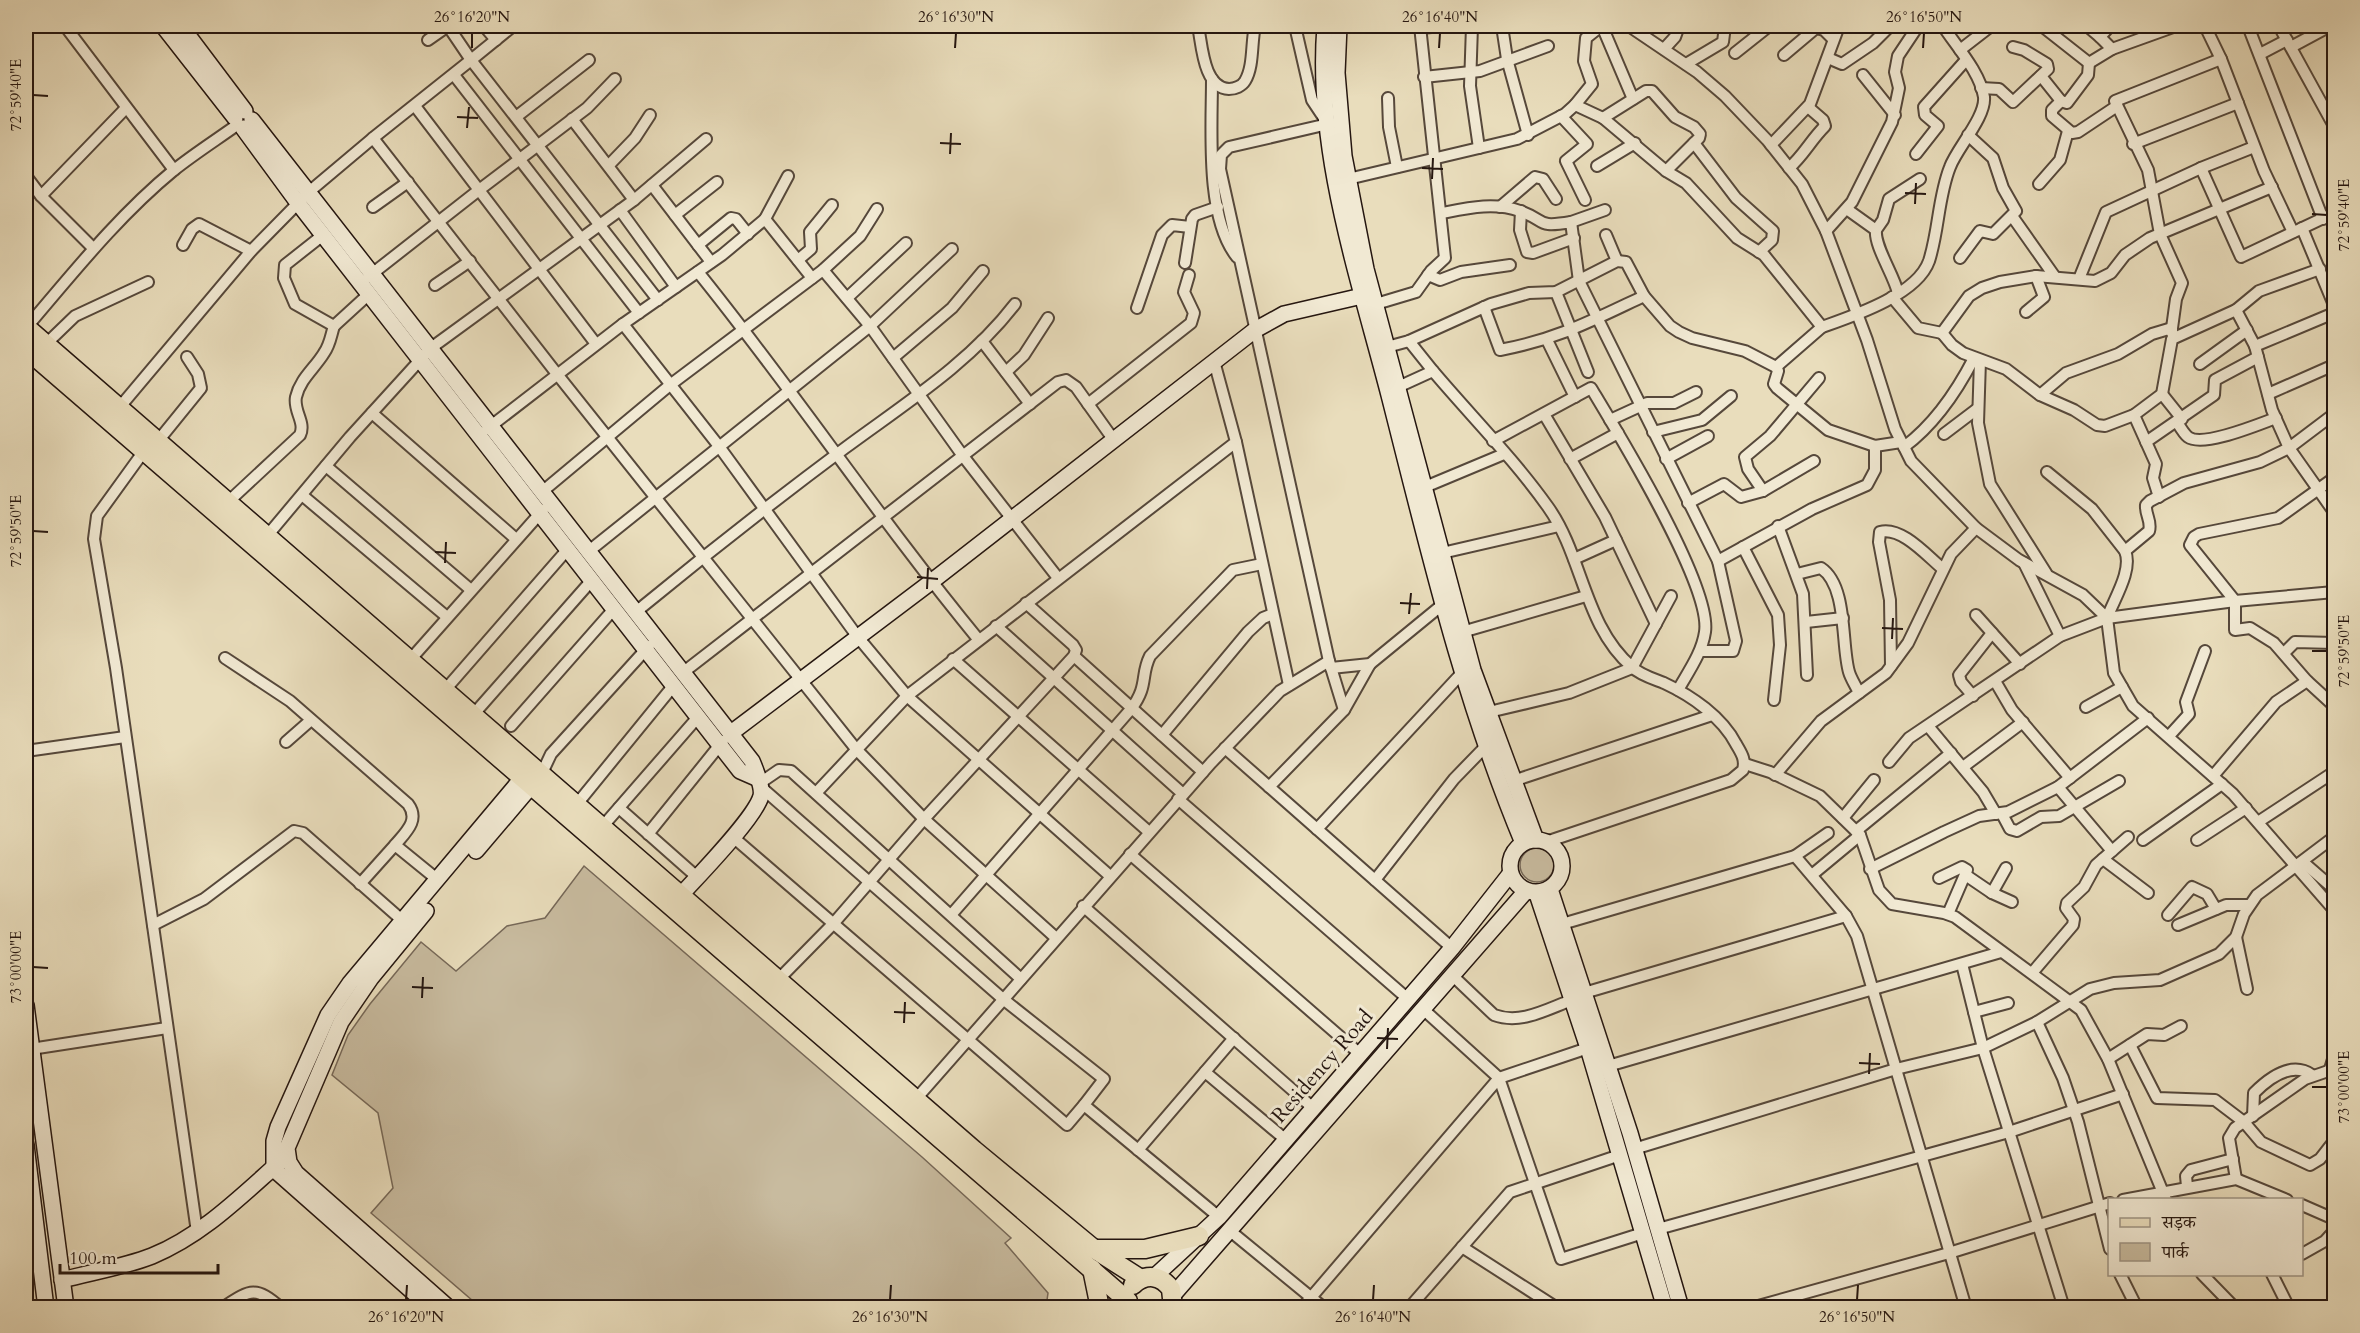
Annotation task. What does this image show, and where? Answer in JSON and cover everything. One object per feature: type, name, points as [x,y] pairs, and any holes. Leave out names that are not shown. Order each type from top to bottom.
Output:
[{"type":"main road","points":[[26,327],[119,408],[151,446],[773,986],[1092,1269],[1128,1304]]},
{"type":"main road","points":[[26,349],[151,446],[228,502],[473,715],[532,775],[577,804],[681,895],[773,986],[916,1099],[1094,1249],[1148,1278],[1167,1283],[1173,1301]]},
{"type":"main road","points":[[1094,1249],[1145,1249],[1198,1236]]},
{"type":"main road","points":[[1092,1269],[1100,1308]]},
{"type":"main road","points":[[1128,1304],[1131,1288],[1148,1278]]},
{"type":"street","points":[[65,26],[174,170]]},
{"type":"street","points":[[163,26],[243,120],[310,191],[685,671],[752,761],[760,783],[758,802],[733,837],[681,895]]},
{"type":"street","points":[[181,26],[298,203],[740,771],[760,783],[1003,999],[1104,1079],[1067,1125],[733,837]]},
{"type":"street","points":[[428,40],[447,26],[658,300]]},
{"type":"street","points":[[484,26],[496,40]]},
{"type":"street","points":[[119,408],[251,251],[310,191],[513,26]]},
{"type":"street","points":[[1198,26],[1206,66],[1212,79],[1220,86],[1229,88],[1244,83],[1250,67],[1255,26]]},
{"type":"street","points":[[1295,26],[1312,100],[1328,124]]},
{"type":"street","points":[[1325,26],[1328,124],[1351,255],[1461,674],[1486,746],[1535,842],[1556,849],[1562,866],[1561,875],[1538,891]]},
{"type":"street","points":[[1339,26],[1337,73],[1348,179],[1376,304],[1462,632],[1535,842]]},
{"type":"street","points":[[1376,304],[1416,292],[1428,275],[1445,258],[1442,213],[1424,77],[1420,27],[1443,26]]},
{"type":"street","points":[[1472,26],[1470,73],[1479,148]]},
{"type":"street","points":[[1502,26],[1507,59],[1528,135]]},
{"type":"street","points":[[1348,179],[1528,135],[1561,116],[1575,105],[1592,84],[1584,61],[1586,38],[1601,26],[1633,99]]},
{"type":"street","points":[[1629,26],[1686,64],[1725,96],[1771,145],[1802,184],[1826,231],[1911,461],[1976,528],[2024,563],[2083,595],[2107,618]]},
{"type":"street","points":[[1664,49],[1675,37],[1679,26]]},
{"type":"street","points":[[1686,64],[1723,42],[1725,26]]},
{"type":"street","points":[[1735,53],[1769,26]]},
{"type":"street","points":[[1771,145],[1808,107],[1839,26]]},
{"type":"street","points":[[1828,58],[1842,64],[1873,43],[1890,26]]},
{"type":"street","points":[[1826,231],[1848,210],[1895,115],[1899,88],[1895,72],[1898,56],[1918,26]]},
{"type":"street","points":[[1776,367],[1822,327],[1857,315],[1895,295],[1928,264],[1938,211],[1951,165],[1984,102],[1981,88],[1963,55],[1942,26]]},
{"type":"street","points":[[1916,154],[1938,126],[1925,115],[1924,107],[1963,55],[1991,26]]},
{"type":"street","points":[[2042,26],[2089,63]]},
{"type":"street","points":[[2087,26],[2112,49]]},
{"type":"street","points":[[2100,37],[2110,26]]},
{"type":"street","points":[[2089,63],[2112,49],[2176,26]]},
{"type":"street","points":[[2205,26],[2221,59],[2254,147],[2272,187],[2319,268],[2334,305]]},
{"type":"street","points":[[2248,26],[2323,219]]},
{"type":"street","points":[[2279,26],[2334,126]]},
{"type":"street","points":[[2260,54],[2330,26]]},
{"type":"street","points":[[1784,55],[1816,28],[1824,30],[1833,39]]},
{"type":"street","points":[[1424,77],[1470,73],[1490,68],[1507,59],[1548,46]]},
{"type":"street","points":[[1981,88],[1999,89],[2013,102],[2048,69],[2047,64],[2024,50],[2013,47]]},
{"type":"street","points":[[2221,59],[2115,101],[2133,144],[2142,157],[2153,189],[2154,213],[2160,234],[2182,283],[2176,299],[2162,394],[2188,437],[2196,440],[2230,434],[2276,418]]},
{"type":"street","points":[[516,117],[589,60]]},
{"type":"street","points":[[2040,76],[2061,101],[2067,103],[2071,101],[2088,75],[2089,63]]},
{"type":"street","points":[[454,75],[639,313]]},
{"type":"street","points":[[1863,75],[1895,115]]},
{"type":"street","points":[[228,502],[300,435],[302,426],[296,396],[305,376],[326,351],[334,326],[365,288],[374,273],[539,146],[615,79]]},
{"type":"street","points":[[1212,79],[1212,166],[1218,207],[1228,244],[1240,262]]},
{"type":"street","points":[[1603,118],[1646,91],[1652,91],[1675,117],[1699,130],[1699,138],[1665,171]]},
{"type":"street","points":[[1388,98],[1389,127],[1397,167]]},
{"type":"street","points":[[2061,101],[2052,110],[2052,117],[2068,131],[2078,132],[2117,106]]},
{"type":"street","points":[[2133,144],[2238,104]]},
{"type":"street","points":[[1575,105],[1603,118],[1665,171],[1686,183],[1737,238],[1759,252],[1788,282],[1822,327]]},
{"type":"street","points":[[415,106],[596,344]]},
{"type":"street","points":[[1789,168],[1804,154],[1808,143],[1825,126],[1823,120],[1808,107]]},
{"type":"street","points":[[41,196],[126,108]]},
{"type":"street","points":[[609,165],[635,138],[650,115]]},
{"type":"street","points":[[1561,116],[1587,144],[1566,161],[1586,200]]},
{"type":"street","points":[[572,119],[634,200]]},
{"type":"street","points":[[26,327],[93,248],[174,170],[243,120]]},
{"type":"street","points":[[1328,124],[1238,143],[1225,149],[1220,169],[1330,664],[1344,710]]},
{"type":"street","points":[[2039,184],[2060,160],[2068,131]]},
{"type":"street","points":[[1960,258],[1980,231],[1991,235],[2016,211],[2003,188],[1993,158],[1968,135]]},
{"type":"street","points":[[373,138],[557,374],[856,749],[924,819],[1055,937]]},
{"type":"street","points":[[267,536],[418,360],[431,348],[634,200],[706,139]]},
{"type":"street","points":[[1597,166],[1635,143]]},
{"type":"street","points":[[1694,143],[1736,198],[1773,231],[1772,240],[1759,252]]},
{"type":"street","points":[[2079,279],[2106,212],[2153,189],[2254,147]]},
{"type":"street","points":[[2201,168],[2241,257],[2334,213]]},
{"type":"street","points":[[26,176],[41,196],[93,248]]},
{"type":"street","points":[[479,435],[596,344],[748,234],[765,219],[788,176]]},
{"type":"street","points":[[1500,207],[1535,177],[1543,180],[1556,199]]},
{"type":"street","points":[[1920,179],[1889,200],[1883,220],[1876,230],[1877,244],[1890,268],[1895,295],[1918,328],[1942,333],[1952,345],[1977,359],[2006,369],[2040,395],[2074,410],[2097,425],[2105,426],[2134,415],[2162,394]]},
{"type":"street","points":[[373,207],[408,182]]},
{"type":"street","points":[[675,215],[717,182]]},
{"type":"street","points":[[652,185],[711,262]]},
{"type":"street","points":[[1942,333],[1969,296],[1982,288],[2000,282],[2036,276],[2095,281],[2111,273],[2125,255],[2160,234],[2272,187]]},
{"type":"street","points":[[798,260],[811,249],[810,232],[832,205]]},
{"type":"street","points":[[1442,213],[1479,206],[1500,207],[1521,211],[1545,226],[1571,222],[1605,210]]},
{"type":"street","points":[[1185,263],[1191,227],[1196,215],[1218,207]]},
{"type":"street","points":[[410,660],[540,514],[547,496],[670,385],[823,270],[860,236],[877,209]]},
{"type":"street","points":[[620,210],[676,287]]},
{"type":"street","points":[[1848,210],[1876,230]]},
{"type":"street","points":[[1521,211],[1520,230],[1527,252],[1533,253],[1574,238]]},
{"type":"street","points":[[2012,216],[2055,278]]},
{"type":"street","points":[[698,245],[731,218],[736,219],[748,234]]},
{"type":"street","points":[[765,219],[812,278]]},
{"type":"street","points":[[1571,222],[1579,282],[1718,561],[1736,641],[1733,651],[1728,653],[1700,651]]},
{"type":"street","points":[[183,245],[192,229],[199,224],[251,251]]},
{"type":"street","points":[[1137,308],[1162,235],[1172,225],[1191,227]]},
{"type":"street","points":[[323,235],[288,260],[284,278],[295,304],[334,326]]},
{"type":"street","points":[[1606,236],[1617,261]]},
{"type":"street","points":[[847,298],[906,243]]},
{"type":"street","points":[[589,551],[718,445],[870,326],[952,249]]},
{"type":"street","points":[[435,285],[470,261]]},
{"type":"street","points":[[1387,347],[1409,341],[1484,307],[1529,293],[1556,292],[1617,261],[1626,262],[1644,296],[1670,326],[1692,338],[1745,351],[1776,367],[1779,371],[1774,384],[1795,405],[1828,430],[1875,446],[1903,444],[1919,435],[1954,395],[1977,359]]},
{"type":"street","points":[[1428,275],[1440,280],[1461,272],[1510,265]]},
{"type":"street","points":[[2040,395],[2066,373],[2118,354],[2152,334],[2172,334],[2235,310],[2259,291],[2319,268]]},
{"type":"street","points":[[823,270],[870,326],[963,456],[1058,578]]},
{"type":"street","points":[[893,358],[952,308],[983,271]]},
{"type":"street","points":[[698,272],[791,389],[931,582],[978,639]]},
{"type":"street","points":[[1088,404],[1191,323],[1194,313],[1184,296],[1189,275]]},
{"type":"street","points":[[2026,312],[2044,297],[2036,276]]},
{"type":"street","points":[[46,345],[75,316],[148,282]]},
{"type":"street","points":[[1556,292],[1588,372]]},
{"type":"street","points":[[648,834],[731,733],[931,582],[1255,330],[1284,314],[1362,296]]},
{"type":"street","points":[[1484,307],[1500,350],[1547,340],[1571,331],[1644,296]]},
{"type":"street","points":[[637,611],[702,557],[918,394],[982,341],[1015,304]]},
{"type":"street","points":[[2235,310],[2257,351],[2268,394],[2289,448],[2334,512]]},
{"type":"street","points":[[2146,442],[2180,421],[2216,393],[2216,381],[2257,351],[2334,314]]},
{"type":"street","points":[[1006,372],[1024,355],[1048,318]]},
{"type":"street","points":[[623,324],[718,445],[857,636],[907,696],[1110,876]]},
{"type":"street","points":[[2200,363],[2247,330]]},
{"type":"street","points":[[1547,340],[1575,397]]},
{"type":"street","points":[[982,341],[1030,404]]},
{"type":"street","points":[[1409,341],[1548,507],[1574,559],[1586,596],[1608,638],[1632,668],[1677,690],[1712,715],[1732,736],[1745,764],[1820,796],[1858,833],[1870,870],[1880,890],[1892,904],[1947,914],[2081,1010],[2108,1059],[2164,1195]]},
{"type":"street","points":[[187,357],[198,374],[201,388],[151,446],[97,516],[94,526],[197,1232]]},
{"type":"street","points":[[1977,359],[1977,410],[1990,484],[2046,574]]},
{"type":"street","points":[[1214,361],[1236,442],[1289,685]]},
{"type":"street","points":[[2268,394],[2334,365]]},
{"type":"street","points":[[1398,387],[1433,371]]},
{"type":"street","points":[[1763,491],[1748,469],[1745,457],[1770,436],[1819,378]]},
{"type":"street","points":[[685,671],[754,620],[1058,381],[1066,380],[1076,387],[1113,439]]},
{"type":"street","points":[[1493,441],[1592,388],[1644,478],[1700,594],[1706,630],[1700,651],[1677,690]]},
{"type":"street","points":[[1610,420],[1652,402],[1674,403],[1696,392]]},
{"type":"street","points":[[1653,432],[1702,420],[1731,396]]},
{"type":"street","points":[[1944,434],[1977,410]]},
{"type":"street","points":[[372,413],[516,539]]},
{"type":"street","points":[[1544,414],[1616,540],[1656,624]]},
{"type":"street","points":[[2125,551],[2149,531],[2150,520],[2146,505],[2159,496],[2184,483],[2260,462],[2289,448],[2317,430],[2334,414]]},
{"type":"street","points":[[2134,415],[2156,465],[2152,478],[2159,496]]},
{"type":"street","points":[[1570,459],[1618,433]]},
{"type":"street","points":[[1666,459],[1708,436]]},
{"type":"street","points":[[816,793],[907,696],[1236,442]]},
{"type":"street","points":[[1718,561],[1778,526],[1867,485],[1875,470],[1875,446]]},
{"type":"street","points":[[1425,487],[1504,454]]},
{"type":"street","points":[[1688,503],[1724,484],[1741,497],[1763,491],[1814,461]]},
{"type":"street","points":[[326,466],[471,590]]},
{"type":"street","points":[[2047,472],[2091,509],[2125,551],[2128,558],[2126,570],[2107,618],[2114,673],[2133,706],[2169,736],[2246,808],[2300,864],[2334,910]]},
{"type":"street","points":[[2334,478],[2278,518],[2199,534],[2191,540],[2192,549],[2235,601],[2235,630],[2250,628],[2274,643],[2307,681],[2331,703],[2334,700]]},
{"type":"street","points":[[302,495],[447,617]]},
{"type":"street","points":[[1442,553],[1559,526]]},
{"type":"street","points":[[1778,526],[1803,594],[1807,675]]},
{"type":"street","points":[[1775,775],[1821,721],[1891,666],[1908,643],[1951,554],[1976,528]]},
{"type":"street","points":[[1891,666],[1890,600],[1879,542],[1880,532],[1892,532],[1904,537],[1943,569]]},
{"type":"street","points":[[1574,559],[1616,540]]},
{"type":"street","points":[[1743,547],[1778,615],[1781,627],[1774,700]]},
{"type":"street","points":[[445,690],[567,550]]},
{"type":"street","points":[[2024,563],[2060,636]]},
{"type":"street","points":[[951,915],[1131,709],[1142,693],[1150,656],[1233,570],[1263,564]]},
{"type":"street","points":[[1797,574],[1817,568],[1825,570],[1840,602],[1849,671],[1859,693]]},
{"type":"street","points":[[473,715],[592,580]]},
{"type":"street","points":[[1889,762],[1909,738],[2060,636],[2107,618],[2235,601],[2334,592]]},
{"type":"street","points":[[1462,632],[1586,596]]},
{"type":"street","points":[[1489,712],[1569,693],[1632,668],[1671,596]]},
{"type":"street","points":[[773,986],[833,924],[924,819],[980,761],[1074,656],[1076,650],[1073,645],[1026,603]]},
{"type":"street","points":[[1269,788],[1344,710],[1370,664],[1442,605]]},
{"type":"street","points":[[511,726],[613,610]]},
{"type":"street","points":[[1162,735],[1248,632],[1263,618],[1274,614]]},
{"type":"street","points":[[1976,615],[2020,664]]},
{"type":"street","points":[[1806,622],[1843,618]]},
{"type":"street","points":[[996,626],[1112,731],[1180,797],[1408,999]]},
{"type":"street","points":[[1973,696],[1960,682],[1959,675],[1992,633]]},
{"type":"street","points":[[449,1308],[423,1301],[277,1172],[274,1166],[274,1141],[278,1127],[328,1015],[350,983],[438,880],[657,636]]},
{"type":"street","points":[[2284,653],[2295,642],[2334,643]]},
{"type":"street","points":[[2169,736],[2189,714],[2186,702],[2205,651]]},
{"type":"street","points":[[1074,656],[1203,772]]},
{"type":"street","points":[[225,658],[290,701],[412,810],[411,825],[360,884]]},
{"type":"street","points":[[953,659],[1149,832]]},
{"type":"street","points":[[916,1099],[1022,979],[1055,937],[1180,797],[1280,691],[1330,664],[1370,664]]},
{"type":"street","points":[[1317,829],[1461,674]]},
{"type":"street","points":[[1995,681],[2012,710],[2070,778]]},
{"type":"street","points":[[2213,776],[2276,702],[2307,681]]},
{"type":"street","points":[[577,804],[674,685]]},
{"type":"street","points":[[2086,707],[2121,687]]},
{"type":"street","points":[[1513,781],[1712,715]]},
{"type":"street","points":[[603,826],[698,717]]},
{"type":"street","points":[[1870,870],[1979,816],[1999,814],[2058,787],[2148,718]]},
{"type":"street","points":[[286,742],[311,720]]},
{"type":"street","points":[[1963,767],[2023,722]]},
{"type":"street","points":[[1928,726],[1983,792],[2010,829],[2018,831],[2041,817],[2059,816],[2119,782]]},
{"type":"street","points":[[26,751],[125,737]]},
{"type":"street","points":[[1375,880],[1454,779],[1486,746]]},
{"type":"street","points":[[1225,748],[1452,948]]},
{"type":"street","points":[[1813,874],[1951,753]]},
{"type":"street","points":[[1665,1308],[1588,1048],[1562,924],[1538,891],[1514,881],[1510,874],[1511,856],[1535,842],[1731,780],[1738,776],[1745,764]]},
{"type":"street","points":[[760,783],[779,770],[790,771],[1022,979]]},
{"type":"street","points":[[2258,822],[2334,772]]},
{"type":"street","points":[[423,1301],[304,1180],[289,1162],[287,1148],[341,1022],[393,951],[532,775]]},
{"type":"street","points":[[1843,818],[1874,780]]},
{"type":"street","points":[[2143,840],[2222,784]]},
{"type":"street","points":[[2058,787],[2112,851]]},
{"type":"street","points":[[619,808],[697,877]]},
{"type":"street","points":[[2197,840],[2246,808]]},
{"type":"street","points":[[153,925],[204,899],[294,831],[303,833],[403,921]]},
{"type":"street","points":[[1562,924],[1795,856],[1828,833]]},
{"type":"street","points":[[2032,973],[2073,925],[2074,919],[2066,908],[2067,903],[2079,893],[2103,859],[2128,837]]},
{"type":"street","points":[[1634,1149],[1896,1069],[1983,1048],[2037,1022],[2070,1000],[2102,985],[2160,980],[2219,954],[2236,937],[2249,905],[2257,895],[2334,837]]},
{"type":"street","points":[[395,845],[438,880]]},
{"type":"street","points":[[1130,854],[1360,1054]]},
{"type":"street","points":[[1795,856],[1813,874],[1846,916],[1857,936],[1966,1308]]},
{"type":"street","points":[[2103,859],[2148,893]]},
{"type":"street","points":[[2300,864],[2334,889]]},
{"type":"street","points":[[1939,878],[1962,867],[1967,870],[1947,914]]},
{"type":"street","points":[[1992,893],[2006,868]]},
{"type":"street","name":"Residency Road","points":[[1148,1278],[1218,1217],[1452,948],[1510,874]]},
{"type":"street","points":[[1966,876],[1992,893],[2012,902]]},
{"type":"street","points":[[2168,915],[2192,887],[2207,894],[2216,909]]},
{"type":"street","points":[[1538,891],[1578,996],[1608,1066],[1681,1308]]},
{"type":"street","name":"Residency Road","points":[[1173,1301],[1230,1230],[1453,976],[1538,891]]},
{"type":"street","points":[[2178,925],[2226,905],[2249,905]]},
{"type":"street","points":[[1083,906],[1313,1108]]},
{"type":"street","points":[[1453,976],[1494,1015],[1502,1018],[1521,1018],[1578,996],[1846,916]]},
{"type":"street","points":[[2236,937],[2247,989]]},
{"type":"street","points":[[1608,1066],[2001,952]]},
{"type":"street","points":[[1962,964],[1983,1048],[2064,1308]]},
{"type":"street","points":[[1974,1011],[2008,1003]]},
{"type":"street","points":[[26,1005],[66,1308]]},
{"type":"street","points":[[1424,1010],[1499,1078],[1538,1182],[1562,1258],[1643,1233]]},
{"type":"street","points":[[2037,1022],[2063,1078],[2105,1204],[2108,1238]]},
{"type":"street","points":[[2108,1059],[2147,1034],[2164,1035],[2181,1026]]},
{"type":"street","points":[[31,1049],[167,1028]]},
{"type":"street","points":[[1138,1150],[1234,1038]]},
{"type":"street","points":[[2130,1045],[2157,1098],[2215,1100],[2249,1119],[2260,1142],[2310,1165],[2320,1160],[2334,1141]]},
{"type":"street","points":[[1302,1308],[1499,1078],[1588,1048]]},
{"type":"street","points":[[2236,1179],[2229,1138],[2235,1128],[2312,1075],[2332,1069],[2334,1056]]},
{"type":"street","points":[[2249,1119],[2254,1093],[2278,1074],[2300,1069],[2312,1075]]},
{"type":"street","points":[[1205,1072],[1286,1140]]},
{"type":"street","points":[[1658,1229],[2009,1132],[2123,1094]]},
{"type":"street","points":[[1084,1105],[1218,1217]]},
{"type":"street","points":[[26,1153],[46,1308]]},
{"type":"street","points":[[62,1280],[152,1256],[197,1232],[288,1154]]},
{"type":"street","points":[[1409,1308],[1510,1192],[1620,1155]]},
{"type":"street","points":[[2187,1186],[2186,1176],[2191,1170],[2233,1160]]},
{"type":"street","points":[[2139,1198],[2164,1195],[2187,1186],[2236,1179],[2282,1198]]},
{"type":"street","points":[[1751,1308],[1949,1253],[2105,1204]]},
{"type":"street","points":[[2303,1206],[2334,1219]]},
{"type":"street","points":[[1230,1230],[1324,1308]]},
{"type":"street","points":[[2303,1253],[2325,1241],[2334,1231]]},
{"type":"street","points":[[1462,1247],[1557,1308]]},
{"type":"street","points":[[2121,1276],[2137,1308]]},
{"type":"street","points":[[2203,1276],[2235,1308]]},
{"type":"street","points":[[2273,1276],[2289,1308]]},
{"type":"street","points":[[222,1308],[250,1292],[258,1291],[281,1308]]},
{"type":"green space","points":[[1537,848],[1549,853],[1554,865],[1549,877],[1537,882],[1525,877],[1520,865],[1525,853]]},
{"type":"green space","points":[[584,866],[922,1157],[1011,1238],[1005,1243],[1048,1293],[1046,1307],[480,1307],[371,1213],[393,1188],[378,1113],[332,1075],[348,1035],[370,1004],[421,942],[456,971],[507,926],[545,918]]}]
